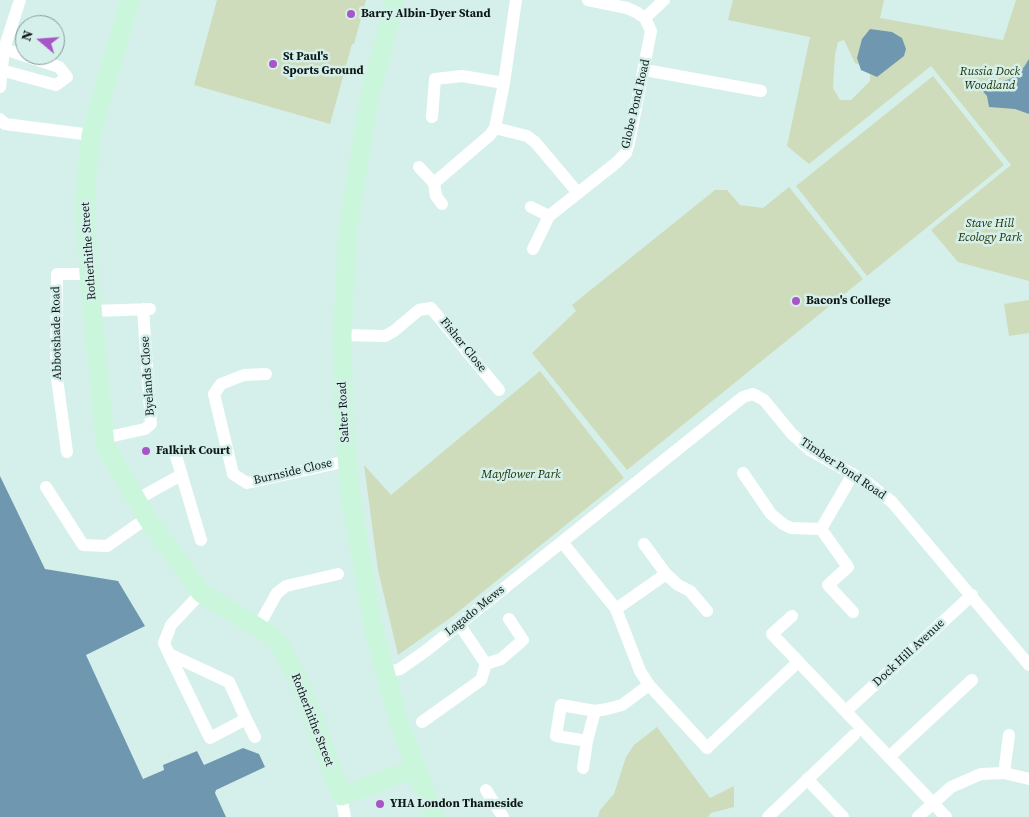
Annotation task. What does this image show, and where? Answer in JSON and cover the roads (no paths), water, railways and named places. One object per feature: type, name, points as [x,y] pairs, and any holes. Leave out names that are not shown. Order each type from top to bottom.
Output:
[{"type":"street","points":[[0,87],[4,48],[20,0]]},
{"type":"street","name":"Rotherhithe Street","points":[[130,0],[91,135],[85,212],[105,445],[147,518],[202,593],[272,636],[281,646],[303,690],[341,796],[345,817]]},
{"type":"street","name":"Salter Road","points":[[395,0],[374,79],[348,230],[342,335],[347,461],[365,588],[385,673],[400,726],[435,817]]},
{"type":"street","points":[[434,183],[490,135],[495,128],[504,83],[516,0]]},
{"type":"street","points":[[593,0],[627,8],[645,18],[664,0]]},
{"type":"street","name":"Globe Pond Road","points":[[533,250],[549,216],[626,153],[645,70],[651,31],[645,18]]},
{"type":"street","points":[[1,70],[56,85],[67,77],[59,67],[4,48]]},
{"type":"street","points":[[645,70],[761,91]]},
{"type":"street","points":[[432,117],[435,79],[462,76],[504,83]]},
{"type":"street","points":[[0,119],[4,124],[91,135]]},
{"type":"street","points":[[495,128],[527,136],[535,142],[578,193]]},
{"type":"street","points":[[419,167],[434,183],[436,196],[442,204]]},
{"type":"street","points":[[531,207],[549,216]]},
{"type":"street","name":"Abbotshade Road","points":[[67,452],[56,371],[56,274],[89,274]]},
{"type":"street","name":"Fisher Close","points":[[342,335],[385,336],[419,310],[431,308],[499,390]]},
{"type":"street","name":"Byelands Close","points":[[94,311],[146,309],[151,424],[145,429],[104,438]]},
{"type":"street","name":"Burnside Close","points":[[266,374],[244,375],[221,384],[214,394],[233,474],[246,483],[347,461]]},
{"type":"street","name":"Timber Pond Road","points":[[562,542],[748,395],[758,395],[792,434],[810,450],[852,474],[892,502],[1029,665]]},
{"type":"street","points":[[176,456],[201,540]]},
{"type":"street","points":[[743,473],[771,514],[791,528],[822,529]]},
{"type":"street","points":[[822,529],[852,474]]},
{"type":"street","points":[[136,500],[181,475]]},
{"type":"street","points":[[46,487],[83,545],[107,546],[147,518]]},
{"type":"street","points":[[822,529],[848,567],[828,585],[853,612]]},
{"type":"street","points":[[562,542],[616,609],[622,620],[640,671],[649,685],[707,748],[798,662]]},
{"type":"street","name":"Lagado Mews","points":[[385,673],[400,669],[562,542]]},
{"type":"street","points":[[644,544],[666,574],[678,585],[690,591],[707,612]]},
{"type":"street","points":[[258,627],[277,593],[286,586],[338,574]]},
{"type":"street","points":[[616,609],[666,574]]},
{"type":"street","points":[[202,593],[171,625],[164,642],[210,738],[246,719]]},
{"type":"street","name":"Dock Hill Avenue","points":[[846,711],[972,595]]},
{"type":"street","points":[[792,616],[772,634],[946,817]]},
{"type":"street","points":[[486,664],[501,659],[523,640],[510,619]]},
{"type":"street","points":[[459,624],[486,664]]},
{"type":"street","points":[[169,654],[203,668],[229,682],[255,737]]},
{"type":"street","points":[[422,722],[481,680],[486,664]]},
{"type":"street","points":[[889,757],[972,680]]},
{"type":"street","points":[[587,741],[556,736],[561,705],[595,711],[622,705],[649,685]]},
{"type":"street","points":[[583,768],[587,741],[595,711]]},
{"type":"street","points":[[768,817],[854,734]]},
{"type":"street","points":[[1004,773],[1009,735]]},
{"type":"street","points":[[341,796],[415,769]]},
{"type":"street","points":[[918,817],[951,787],[981,774],[1004,773],[1029,779]]},
{"type":"street","points":[[807,779],[843,817]]},
{"type":"street","points":[[486,790],[503,817]]},
{"type":"water","points":[[870,29],[892,32],[902,38],[906,49],[904,56],[877,77],[861,70],[857,58],[862,39]]},
{"type":"water","points":[[1029,59],[1029,114],[1015,109],[989,107],[987,96],[979,87],[980,81],[995,83],[1010,79],[1024,67]]},
{"type":"water","points":[[0,476],[45,569],[118,581],[145,626],[86,655],[143,779],[164,770],[163,765],[197,751],[204,765],[243,748],[259,754],[265,767],[216,790],[215,793],[226,817],[0,817]]},
{"type":"place","name":"Barry Albin-Dyer Stand","points":[[351,14]]},
{"type":"place","name":"St Paul's Sports Ground","points":[[273,64]]},
{"type":"place","name":"Bacon's College","points":[[796,301]]},
{"type":"place","name":"Falkirk Court","points":[[146,451]]},
{"type":"place","name":"YHA London Thameside","points":[[380,804]]},
{"type":"park label","name":"Russia Dock Woodland","points":[[990,79]]},
{"type":"park label","name":"Stave Hill Ecology Park","points":[[990,231]]},
{"type":"park label","name":"Mayflower Park","points":[[521,475]]}]
